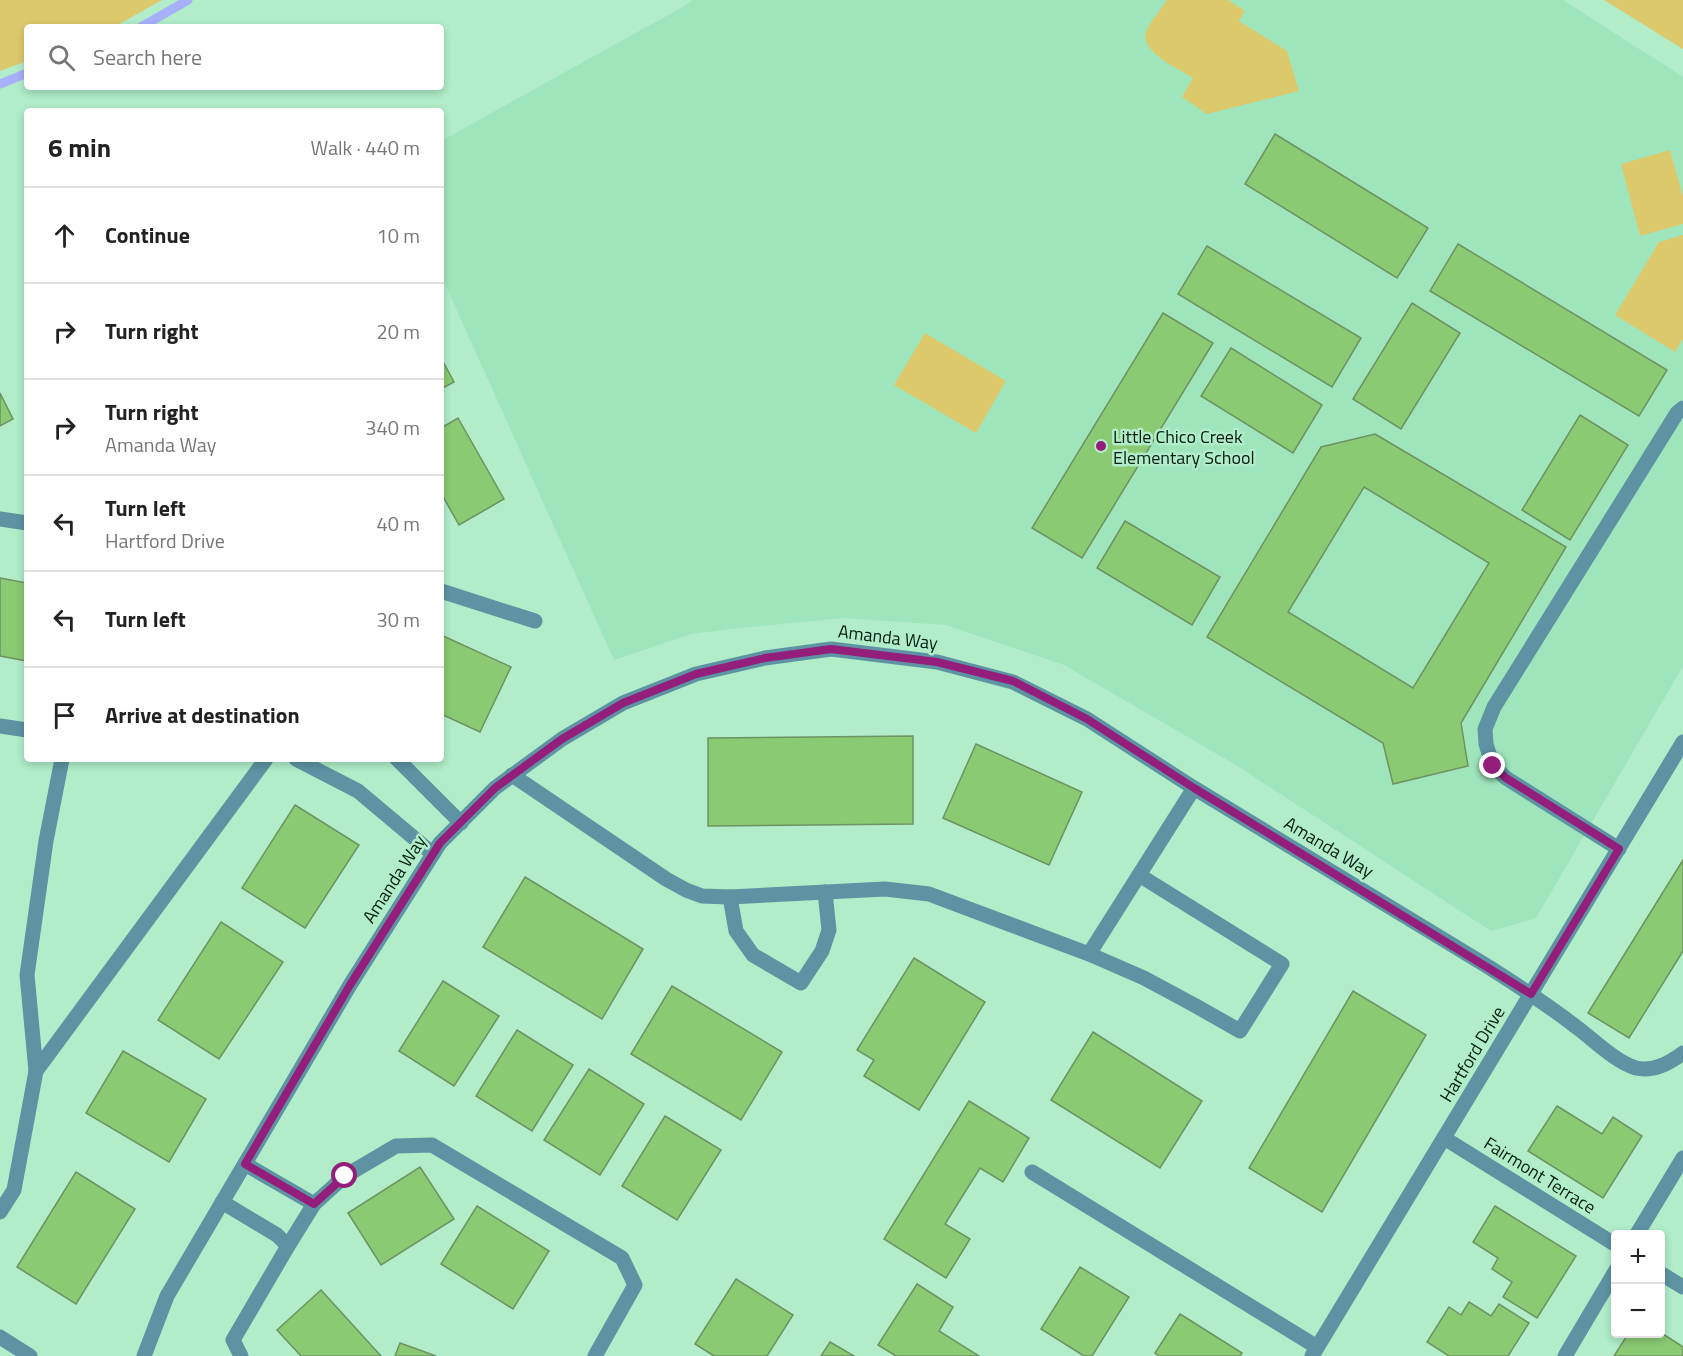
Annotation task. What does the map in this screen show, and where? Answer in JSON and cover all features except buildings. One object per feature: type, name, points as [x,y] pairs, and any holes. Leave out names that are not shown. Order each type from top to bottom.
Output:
[{"type":"street","points":[[1619,849],[1506,778],[1493,766],[1486,744],[1485,729],[1494,707],[1677,413],[1683,408]]},
{"type":"street","points":[[0,519],[24,523]]},
{"type":"street","points":[[444,592],[535,621]]},
{"type":"street","name":"Amanda Way","points":[[144,1356],[167,1296],[350,985],[440,843],[495,788],[562,739],[623,703],[696,674],[765,658],[831,649],[937,662],[1013,681],[1087,719],[1194,788],[1531,994],[1619,1060],[1637,1068],[1654,1068],[1669,1064],[1683,1053]]},
{"type":"street","points":[[0,726],[24,730]]},
{"type":"street","name":"Hartford Drive","points":[[1314,1352],[1683,742]]},
{"type":"street","points":[[0,1212],[14,1191],[36,1071],[27,975],[46,841],[61,762]]},
{"type":"street","points":[[36,1071],[264,762]]},
{"type":"street","points":[[302,762],[358,791],[433,854]]},
{"type":"street","points":[[400,762],[461,823]]},
{"type":"street","points":[[512,776],[666,879],[702,896],[730,897],[885,889],[929,894],[1089,954],[1144,978],[1240,1031],[1282,964],[1139,875]]},
{"type":"street","points":[[1089,954],[1194,788]]},
{"type":"street","points":[[730,897],[736,932],[753,955],[801,983],[822,951],[829,930],[825,892]]},
{"type":"street","name":"Fairmont Terrace","points":[[1444,1138],[1611,1242]]},
{"type":"street","points":[[241,1356],[233,1340],[314,1204],[345,1176],[396,1146],[432,1145],[622,1258],[635,1285],[596,1356]]},
{"type":"street","points":[[1639,1230],[1683,1158]]},
{"type":"street","points":[[245,1164],[314,1204]]},
{"type":"street","points":[[1032,1172],[1314,1352]]},
{"type":"street","points":[[222,1202],[277,1235],[288,1246]]},
{"type":"street","points":[[1665,1276],[1683,1287]]},
{"type":"street","points":[[1565,1356],[1611,1278]]},
{"type":"street","points":[[0,1336],[30,1356]]},
{"type":"shaded area","points":[[0,0],[162,0],[119,24],[24,24],[24,62],[0,71]]},
{"type":"shaded area","name":"Little Chico Creek Elementary School","points":[[693,0],[1563,0],[1683,77],[1683,666],[1536,918],[1491,931],[1236,765],[1064,665],[946,625],[843,618],[730,629],[691,634],[614,660],[444,282],[444,139]]},
{"type":"shaded area","points":[[1167,0],[1228,0],[1245,11],[1239,21],[1287,51],[1299,91],[1207,114],[1182,97],[1193,78],[1162,60],[1149,47],[1146,40],[1148,28]]},
{"type":"shaded area","points":[[1604,0],[1683,0],[1683,49]]},
{"type":"shaded area","points":[[1670,150],[1683,196],[1683,224],[1640,236],[1621,164]]},
{"type":"shaded area","points":[[1683,235],[1683,339],[1675,352],[1615,315],[1659,242]]},
{"type":"shaded area","points":[[925,333],[1006,381],[976,433],[894,385]]},
{"type":"waterway","points":[[146,24],[188,0]]},
{"type":"waterway","points":[[0,84],[24,74]]},
{"type":"place","name":"Little Chico Creek Elementary School","points":[[1101,446]]},
{"type":"route","points":[[345,1176],[314,1204],[245,1164],[350,985],[440,843],[495,788],[562,739],[623,703],[696,674],[765,658],[831,649],[937,662],[1013,681],[1087,719],[1194,788],[1531,994],[1619,849],[1506,778],[1493,766]]}]
